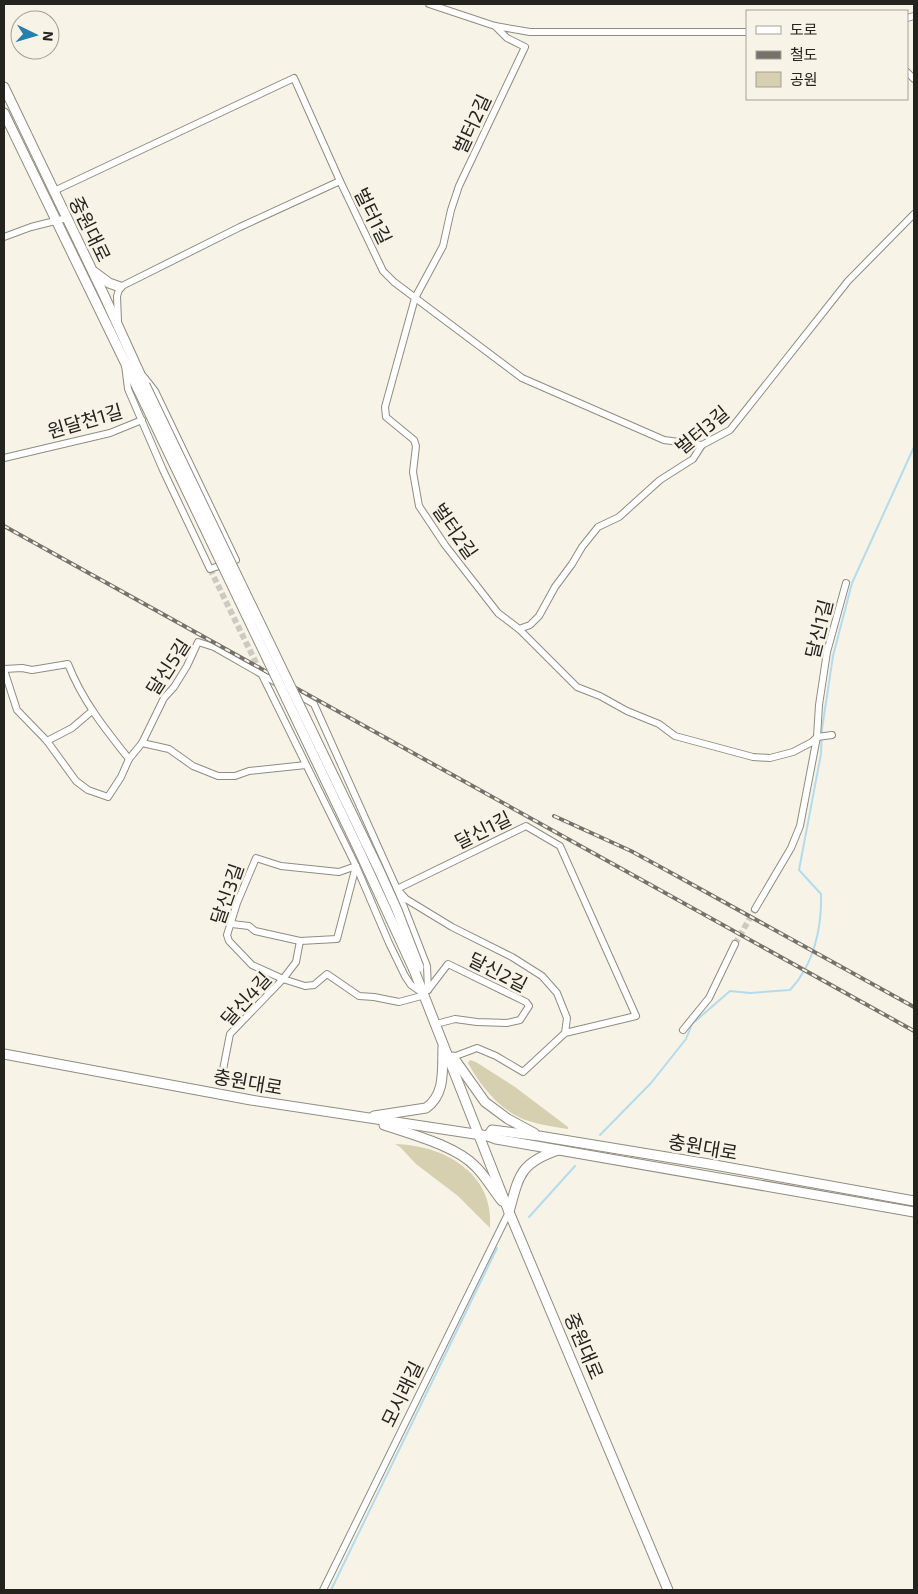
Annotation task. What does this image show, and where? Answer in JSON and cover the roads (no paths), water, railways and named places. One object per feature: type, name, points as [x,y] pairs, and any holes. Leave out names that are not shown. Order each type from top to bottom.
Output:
[{"type":"street","points":[[429,4],[495,26],[530,32],[744,33]]},
{"type":"street","name":"벌터2길","points":[[495,26],[507,38],[525,47],[459,186],[451,210],[443,246],[415,298],[385,406],[386,417],[414,440],[416,446],[413,472],[420,506],[445,545],[498,613],[519,629],[577,687],[659,724],[676,736],[753,756],[770,758],[793,752],[812,742],[817,737]]},
{"type":"street","name":"벌터1길","points":[[54,191],[294,78],[383,271],[415,298],[522,378],[664,440],[702,445]]},
{"type":"street","name":"중원대로","points":[[4,87],[118,325],[136,366],[142,387]]},
{"type":"street","name":"중원대로","points":[[4,113],[124,359],[142,387],[416,969],[440,1023],[473,1109],[472,1114],[478,1134],[509,1212],[668,1590]]},
{"type":"street","points":[[118,325],[117,296],[120,287],[240,227],[340,181]]},
{"type":"street","name":"벌터3길","points":[[519,629],[530,625],[539,616],[555,587],[598,527],[619,517],[660,480],[693,459],[702,445],[730,430],[848,281],[914,214]]},
{"type":"street","points":[[4,237],[31,227],[67,218]]},
{"type":"street","points":[[92,271],[109,283],[120,287]]},
{"type":"street","name":"원달천1길","points":[[4,458],[110,433],[142,420],[128,389],[124,359]]},
{"type":"street","points":[[136,366],[155,391],[236,560],[210,569],[163,470],[142,420]]},
{"type":"street","name":"달신1길","points":[[755,909],[791,848],[800,826],[817,737],[819,705],[827,652],[846,583]]},
{"type":"street","name":"달신5길","points":[[129,759],[92,711],[75,682],[68,664],[32,670],[22,668],[4,669],[17,710],[47,741],[76,781],[88,790],[108,797],[121,777],[129,759],[142,743],[164,698],[174,687],[187,666],[198,642],[214,647],[262,676]]},
{"type":"street","points":[[262,676],[314,704],[397,889],[427,966],[426,992],[411,986],[405,976],[356,866],[262,676]]},
{"type":"street","points":[[47,741],[72,728],[92,711]]},
{"type":"street","points":[[817,737],[832,735]]},
{"type":"street","points":[[142,743],[169,749],[194,766],[218,776],[236,776],[249,771],[306,765]]},
{"type":"street","name":"달신1길","points":[[397,889],[526,826],[560,846],[636,1016],[565,1033],[523,1072],[496,1056],[477,1048],[453,1057]]},
{"type":"street","name":"달신3길","points":[[356,866],[339,872],[281,866],[256,858],[237,903],[227,935],[229,941],[252,964],[284,979],[306,986],[314,985],[327,974],[359,996],[399,1002],[426,992]]},
{"type":"street","points":[[232,924],[249,926],[255,931],[300,941],[336,939],[356,866]]},
{"type":"street","points":[[397,889],[406,899],[452,928],[512,957],[542,976],[557,993],[562,1004],[567,1018],[565,1033]]},
{"type":"street","name":"달신4길","points":[[221,1080],[230,1034],[284,979],[296,962],[300,941]]},
{"type":"street","points":[[682,1030],[709,998],[735,944]]},
{"type":"street","name":"달신2길","points":[[426,992],[448,964],[526,1002],[529,1006],[520,1020],[506,1023],[455,1019],[440,1023]]},
{"type":"street","name":"중원대로","points":[[426,992],[467,1109],[472,1114]]},
{"type":"street","points":[[363,1118],[426,1108],[432,1103],[439,1093],[442,1084],[443,1042]]},
{"type":"street","name":"충원대로","points":[[4,1054],[251,1100],[478,1134],[493,1139],[914,1212]]},
{"type":"street","points":[[453,1057],[485,1102],[508,1119],[538,1136]]},
{"type":"street","points":[[363,1118],[444,1146],[462,1156],[475,1166],[509,1212]]},
{"type":"street","name":"충원대로","points":[[488,1136],[492,1130],[538,1136],[710,1164],[914,1201]]},
{"type":"street","points":[[509,1212],[517,1181],[523,1170],[531,1162],[558,1150]]},
{"type":"street","name":"모시래길","points":[[323,1590],[509,1212]]},
{"type":"waterway","points":[[600,1135],[651,1083],[686,1039],[692,1024],[730,991],[750,993],[790,990],[811,957],[818,932],[821,894],[799,870],[821,754],[822,729],[833,656],[852,583],[914,447]]},
{"type":"waterway","points":[[529,1217],[575,1166]]},
{"type":"waterway","points":[[331,1590],[497,1248]]},
{"type":"tunnel","points":[[210,569],[262,675]]},
{"type":"tunnel","points":[[735,944],[755,909]]},
{"type":"railway","points":[[4,526],[914,1031]]},
{"type":"railway","points":[[554,816],[631,851],[914,1007]]}]
